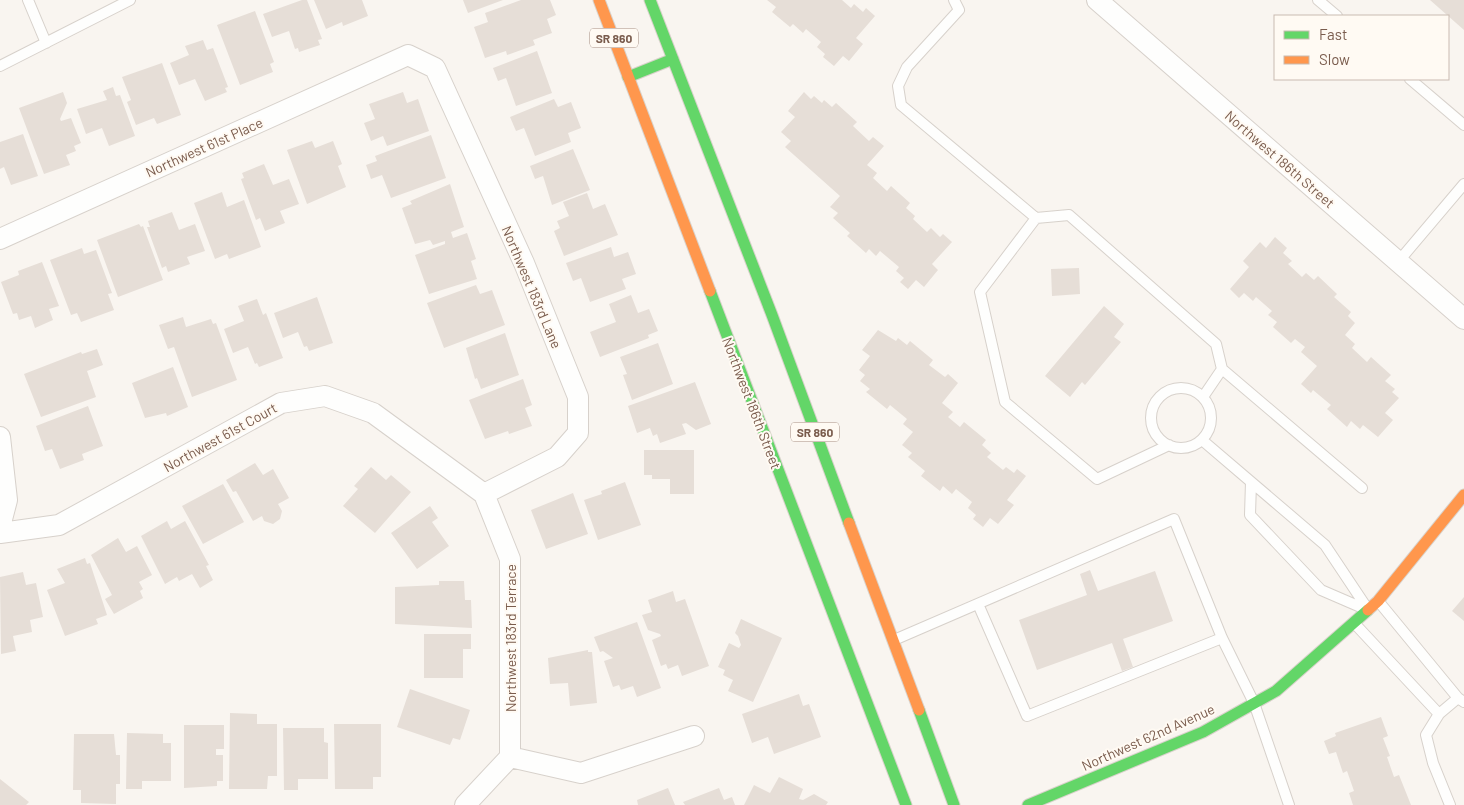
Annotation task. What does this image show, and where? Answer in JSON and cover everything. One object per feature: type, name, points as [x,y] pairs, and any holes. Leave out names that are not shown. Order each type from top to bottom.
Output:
[{"type":"main road","name":"Northwest 186th Street","points":[[599,0],[906,805]]},
{"type":"main road","name":"SR 860","points":[[650,0],[894,640],[954,805]]},
{"type":"main road","points":[[628,77],[673,59]]},
{"type":"main road","name":"Northwest 62nd Avenue","points":[[1028,805],[1204,732],[1276,691],[1369,611],[1464,495]]},
{"type":"street","name":"Northwest 186th Street","points":[[1097,0],[1464,319]]},
{"type":"street","name":"Northwest 61st Place","points":[[0,239],[408,55]]},
{"type":"street","name":"Northwest 183rd Lane","points":[[408,55],[435,68],[524,264],[578,397],[578,433],[557,457],[484,494]]},
{"type":"street","name":"Northwest 61st Court","points":[[0,533],[59,525],[281,403],[325,396],[374,413],[484,494]]},
{"type":"street","points":[[0,437],[7,500],[0,527]]},
{"type":"street","name":"Northwest 183rd Terrace","points":[[484,494],[510,559],[510,757]]},
{"type":"street","points":[[465,805],[510,757],[581,773],[694,736]]},
{"type":"lane","points":[[28,0],[46,43]]},
{"type":"lane","points":[[0,66],[130,0]]},
{"type":"lane","points":[[954,0],[959,10],[907,67],[898,86],[901,105],[1036,218],[1069,215],[1216,344],[1222,369],[1362,488]]},
{"type":"lane","points":[[1318,0],[1336,15]]},
{"type":"lane","points":[[1411,80],[1464,125]]},
{"type":"lane","points":[[1398,262],[1464,184]]},
{"type":"lane","points":[[1036,218],[980,292],[1005,402],[1097,479],[1169,445]]},
{"type":"lane","points":[[1203,397],[1222,369]]},
{"type":"lane","points":[[1182,388],[1194,390],[1203,397],[1209,407],[1212,418],[1209,430],[1202,440],[1192,446],[1181,448],[1169,445],[1160,438],[1153,429],[1151,417],[1154,406],[1160,396],[1170,390],[1182,388]]},
{"type":"lane","points":[[1202,440],[1325,544],[1369,611]]},
{"type":"lane","points":[[1251,482],[1250,516],[1321,590],[1369,611]]},
{"type":"lane","points":[[894,640],[1174,519],[1222,638],[1254,703],[1289,805]]},
{"type":"lane","points":[[1378,601],[1461,700],[1440,714],[1426,735],[1433,763],[1450,805]]},
{"type":"lane","points":[[978,604],[1027,716],[1222,638]]},
{"type":"lane","points":[[1355,624],[1440,714]]},
{"type":"building","points":[[302,0],[307,0],[322,39],[318,40],[320,45],[299,52],[298,48],[295,49],[289,31],[272,37],[263,14]]},
{"type":"building","points":[[314,0],[362,0],[368,16],[343,26],[342,22],[326,29]]},
{"type":"building","points":[[463,0],[503,0],[468,13]]},
{"type":"building","points":[[521,0],[550,0],[556,15],[547,19],[552,33],[533,40],[535,45],[507,55],[506,51],[485,58],[474,27],[488,22],[485,13]]},
{"type":"building","points":[[767,0],[842,0],[851,8],[854,4],[863,12],[866,8],[875,16],[856,38],[863,44],[849,61],[843,56],[834,66],[823,57],[825,54],[817,47],[821,42],[806,29],[803,33],[793,24],[790,27],[772,12],[776,7]]},
{"type":"building","points":[[1430,0],[1464,0],[1464,30],[1449,15]]},
{"type":"building","points":[[255,11],[274,62],[270,64],[273,72],[240,85],[217,25]]},
{"type":"building","points":[[203,40],[207,50],[213,48],[228,87],[225,88],[227,92],[205,101],[195,79],[179,85],[170,63],[189,55],[185,46]]},
{"type":"building","points":[[537,51],[552,93],[516,106],[506,78],[498,81],[493,68]]},
{"type":"building","points":[[162,63],[181,115],[157,124],[154,118],[136,125],[127,102],[131,100],[122,77]]},
{"type":"building","points":[[113,87],[116,96],[120,95],[135,136],[109,146],[102,128],[86,134],[77,109],[107,100],[103,91]]},
{"type":"building","points":[[63,92],[67,103],[60,119],[61,121],[71,118],[81,143],[74,146],[76,151],[66,155],[70,165],[44,174],[19,108]]},
{"type":"building","points":[[403,92],[407,103],[418,99],[429,131],[387,146],[383,136],[371,141],[364,123],[375,119],[369,104]]},
{"type":"building","points":[[804,92],[811,99],[814,96],[822,103],[824,100],[832,107],[836,103],[857,122],[853,126],[869,141],[873,137],[884,146],[867,165],[877,173],[873,178],[887,191],[891,186],[910,203],[906,208],[915,216],[913,219],[927,232],[931,228],[940,237],[943,234],[952,242],[932,264],[938,270],[924,287],[916,280],[908,289],[900,282],[904,278],[896,271],[899,267],[880,251],[876,256],[869,249],[866,253],[847,236],[850,233],[833,218],[838,213],[830,207],[840,196],[785,147],[791,141],[781,132],[795,117],[788,111]]},
{"type":"building","points":[[554,99],[558,107],[571,102],[581,128],[568,133],[571,142],[535,156],[524,128],[516,131],[510,117]]},
{"type":"building","points":[[23,134],[38,176],[11,185],[4,167],[0,169],[0,142]]},
{"type":"building","points":[[431,135],[446,178],[391,198],[382,175],[371,179],[366,165],[377,161],[375,156]]},
{"type":"building","points":[[312,141],[315,148],[333,141],[342,164],[338,166],[346,187],[307,204],[287,150]]},
{"type":"building","points":[[573,149],[590,190],[552,205],[543,176],[535,179],[530,166]]},
{"type":"building","points":[[264,164],[273,185],[289,179],[299,204],[280,211],[285,223],[265,231],[260,218],[256,220],[241,179],[244,178],[242,173]]},
{"type":"building","points":[[450,184],[464,227],[451,232],[453,238],[467,233],[476,259],[471,261],[477,279],[429,294],[415,255],[445,244],[445,241],[433,245],[430,240],[415,244],[402,208],[412,204],[410,201]]},
{"type":"building","points":[[222,192],[227,207],[244,200],[261,247],[229,259],[227,254],[215,259],[194,203]]},
{"type":"building","points":[[587,193],[593,209],[605,204],[618,235],[564,256],[554,231],[560,228],[557,221],[569,216],[563,202]]},
{"type":"building","points":[[172,212],[179,230],[195,224],[205,251],[187,257],[190,264],[168,272],[166,266],[162,268],[147,227],[150,227],[148,221]]},
{"type":"building","points":[[139,224],[141,227],[143,226],[163,280],[118,297],[97,240]]},
{"type":"building","points":[[1275,237],[1287,248],[1283,253],[1292,261],[1288,264],[1302,277],[1306,273],[1314,280],[1318,276],[1337,294],[1334,297],[1351,312],[1348,316],[1355,323],[1345,335],[1355,344],[1352,348],[1367,362],[1371,357],[1391,375],[1385,381],[1395,389],[1392,392],[1399,398],[1385,413],[1393,420],[1378,437],[1363,425],[1360,429],[1351,421],[1347,427],[1327,409],[1331,405],[1313,390],[1311,393],[1301,384],[1317,366],[1301,352],[1305,347],[1295,339],[1291,343],[1273,327],[1277,322],[1268,315],[1272,311],[1256,297],[1253,301],[1244,293],[1239,298],[1230,289],[1249,267],[1243,261],[1260,242],[1266,248]]},
{"type":"building","points":[[611,247],[614,257],[628,252],[636,274],[622,279],[626,289],[590,302],[581,278],[573,281],[566,263]]},
{"type":"building","points":[[82,248],[84,254],[96,250],[112,293],[108,294],[114,310],[81,322],[77,313],[71,315],[50,260]]},
{"type":"building","points":[[42,262],[59,306],[49,309],[53,320],[35,328],[31,316],[19,320],[17,313],[13,314],[1,282],[19,275],[18,271]]},
{"type":"building","points":[[1079,268],[1080,294],[1052,296],[1051,269]]},
{"type":"building","points":[[476,285],[480,294],[492,290],[505,325],[444,348],[427,303]]},
{"type":"building","points":[[631,295],[638,313],[649,309],[658,331],[648,335],[649,338],[600,357],[590,332],[616,322],[609,304]]},
{"type":"building","points":[[317,297],[333,343],[309,351],[307,346],[304,347],[298,332],[283,338],[274,313]]},
{"type":"building","points":[[257,299],[263,315],[266,313],[283,358],[259,367],[257,363],[255,364],[248,347],[233,353],[224,329],[244,321],[238,306]]},
{"type":"building","points":[[1104,306],[1124,324],[1114,337],[1121,342],[1085,385],[1082,382],[1070,397],[1045,376]]},
{"type":"building","points":[[183,317],[186,327],[211,319],[213,324],[216,323],[237,380],[192,397],[174,347],[168,349],[159,325]]},
{"type":"building","points":[[878,330],[896,341],[898,338],[907,345],[910,341],[933,360],[929,365],[945,377],[948,374],[958,383],[942,403],[953,412],[948,417],[960,427],[964,422],[986,440],[982,445],[991,453],[987,457],[1003,470],[1006,467],[1014,473],[1017,469],[1026,476],[1007,500],[1014,505],[998,524],[990,518],[983,527],[973,519],[976,515],[968,508],[972,502],[956,489],[952,494],[943,486],[940,491],[921,476],[925,471],[908,457],[912,453],[902,445],[913,432],[903,424],[907,419],[890,405],[887,409],[866,392],[870,389],[860,381],[865,375],[859,370],[870,356],[862,350]]},
{"type":"building","points":[[505,333],[519,375],[481,389],[477,378],[475,379],[466,348]]},
{"type":"building","points":[[658,343],[673,384],[632,400],[623,375],[627,374],[620,357]]},
{"type":"building","points":[[97,349],[103,365],[87,371],[96,397],[41,417],[24,374],[81,352],[82,354]]},
{"type":"building","points":[[173,367],[188,407],[167,416],[166,413],[145,418],[132,383]]},
{"type":"building","points":[[523,379],[532,405],[525,408],[532,426],[509,434],[508,431],[485,439],[469,400]]},
{"type":"building","points":[[695,382],[711,424],[696,430],[686,423],[682,424],[686,434],[660,443],[657,434],[653,436],[650,428],[637,433],[628,406]]},
{"type":"building","points":[[88,406],[103,446],[82,454],[84,460],[60,469],[52,449],[45,451],[36,426]]},
{"type":"building","points":[[644,450],[694,450],[694,494],[670,494],[670,479],[652,479],[652,475],[644,475]]},
{"type":"building","points":[[255,463],[263,475],[273,469],[289,498],[278,504],[282,511],[280,519],[273,524],[264,521],[262,516],[253,521],[236,491],[233,492],[226,480]]},
{"type":"building","points":[[371,467],[386,480],[391,475],[411,492],[375,533],[343,506],[358,489],[354,486]]},
{"type":"building","points":[[625,482],[641,525],[598,540],[584,500],[602,494],[601,491]]},
{"type":"building","points":[[223,484],[244,522],[203,544],[182,506]]},
{"type":"building","points":[[573,493],[588,534],[546,549],[531,510]]},
{"type":"building","points":[[430,506],[438,518],[432,522],[449,546],[417,569],[391,533]]},
{"type":"building","points":[[167,521],[171,529],[185,521],[209,565],[206,566],[213,580],[200,588],[192,574],[179,581],[177,577],[165,584],[141,536]]},
{"type":"building","points":[[118,538],[126,552],[137,546],[152,575],[139,582],[143,589],[140,591],[143,598],[114,614],[105,599],[112,595],[91,555]]},
{"type":"building","points":[[85,558],[87,564],[90,563],[107,615],[96,619],[98,624],[65,636],[47,590],[65,583],[57,569]]},
{"type":"building","points":[[1090,570],[1098,591],[1155,571],[1173,621],[1123,639],[1133,667],[1122,671],[1112,643],[1037,670],[1019,620],[1087,595],[1080,574]]},
{"type":"building","points":[[23,572],[26,585],[36,583],[43,617],[30,620],[32,632],[13,636],[16,651],[1,654],[0,577]]},
{"type":"building","points":[[439,581],[464,581],[465,600],[471,600],[472,628],[395,624],[395,587],[439,585]]},
{"type":"building","points":[[673,591],[676,602],[685,599],[709,666],[682,676],[678,665],[668,669],[666,664],[661,666],[652,640],[661,636],[648,630],[642,615],[652,612],[648,600]]},
{"type":"building","points":[[1464,597],[1464,621],[1452,611]]},
{"type":"building","points":[[741,619],[782,638],[753,702],[728,691],[733,680],[723,675],[725,670],[718,667],[729,643],[739,648],[741,645],[735,633]]},
{"type":"building","points":[[637,622],[661,688],[637,697],[633,686],[621,690],[619,685],[613,687],[604,661],[613,658],[603,651],[600,652],[594,637]]},
{"type":"building","points":[[424,634],[471,634],[471,649],[463,649],[463,678],[424,678]]},
{"type":"building","points":[[588,650],[588,652],[592,652],[597,703],[570,706],[568,683],[550,684],[548,658]]},
{"type":"building","points":[[410,689],[470,710],[460,740],[453,738],[450,745],[397,727]]},
{"type":"building","points":[[799,694],[803,706],[809,704],[821,737],[774,754],[768,737],[752,743],[742,714]]},
{"type":"building","points":[[230,713],[257,714],[257,724],[277,724],[277,776],[268,776],[267,789],[229,789]]},
{"type":"building","points":[[1381,717],[1388,736],[1383,738],[1390,756],[1387,757],[1394,777],[1399,775],[1411,805],[1353,805],[1349,793],[1354,791],[1347,771],[1343,773],[1336,752],[1329,754],[1324,741],[1336,736],[1335,733]]},
{"type":"building","points":[[334,724],[381,724],[381,777],[373,777],[373,789],[335,789]]},
{"type":"building","points":[[184,725],[224,725],[224,749],[216,749],[216,755],[223,755],[223,781],[217,781],[217,786],[184,788]]},
{"type":"building","points":[[283,728],[324,728],[324,742],[328,743],[328,779],[298,779],[298,790],[284,790]]},
{"type":"building","points":[[127,733],[163,734],[163,743],[171,743],[171,781],[142,781],[142,789],[126,789]]},
{"type":"building","points":[[74,734],[114,734],[116,755],[120,755],[120,784],[116,784],[116,804],[81,803],[81,790],[73,790]]},
{"type":"building","points":[[779,777],[803,789],[799,799],[803,800],[814,794],[828,802],[826,805],[744,805],[754,785],[770,793]]},
{"type":"building","points":[[0,779],[29,802],[26,805],[0,805]]},
{"type":"building","points":[[668,788],[675,805],[638,805],[637,800]]},
{"type":"building","points":[[719,788],[724,800],[732,797],[735,805],[685,805],[683,802]]},
{"type":"traffic: fast","points":[[650,0],[772,315],[849,523]]},
{"type":"traffic: fast","points":[[628,77],[673,59]]},
{"type":"traffic: fast","points":[[710,291],[906,805]]},
{"type":"traffic: fast","points":[[1028,805],[1203,732],[1276,691],[1368,610]]},
{"type":"traffic: fast","points":[[919,710],[954,805]]},
{"type":"traffic: slow","points":[[599,0],[710,291]]},
{"type":"traffic: slow","points":[[1368,610],[1378,601],[1464,495]]},
{"type":"traffic: slow","points":[[849,523],[919,710]]}]
